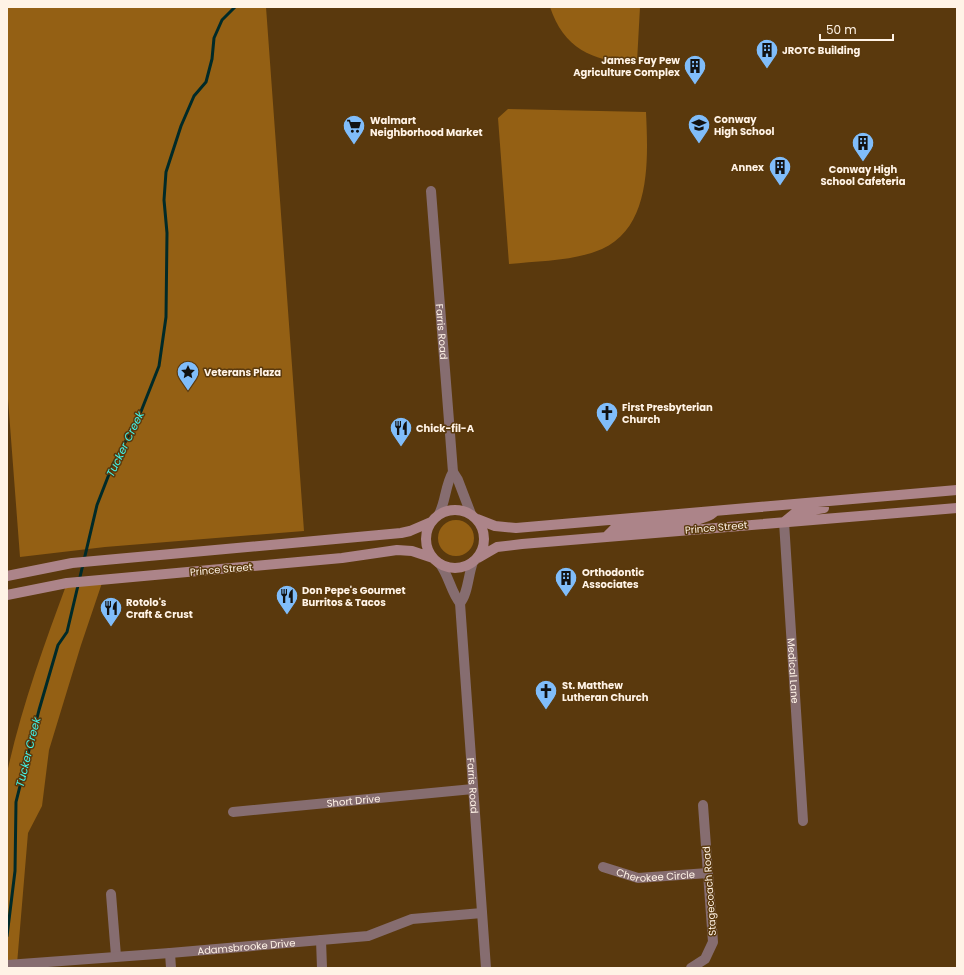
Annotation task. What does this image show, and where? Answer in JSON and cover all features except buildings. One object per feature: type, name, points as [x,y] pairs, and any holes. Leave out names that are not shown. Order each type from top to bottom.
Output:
[{"type":"main road","name":"Prince Street","points":[[474,517],[495,526],[516,528],[957,490]]},
{"type":"main road","points":[[784,522],[795,513],[844,506],[858,498]]},
{"type":"main road","points":[[902,512],[915,504],[957,502]]},
{"type":"main road","name":"Prince Street","points":[[475,560],[497,548],[507,545],[957,508]]},
{"type":"main road","points":[[457,509],[474,517],[481,525],[485,536],[483,548],[475,560],[465,566],[455,568],[436,561],[428,552],[426,541],[427,530],[431,522],[439,514],[447,510],[457,509]]},
{"type":"main road","points":[[606,537],[615,528],[695,521],[708,516],[715,511]]},
{"type":"main road","name":"Prince Street","points":[[7,576],[72,563],[401,533],[410,531],[431,522]]},
{"type":"main road","name":"Prince Street","points":[[7,595],[67,583],[342,558],[397,550],[412,550],[436,561]]},
{"type":"street","name":"Farris Road","points":[[432,191],[453,472],[474,517]]},
{"type":"street","name":"Farris Road","points":[[439,514],[446,501],[449,478],[453,472]]},
{"type":"street","name":"Medical Lane","points":[[784,522],[803,820]]},
{"type":"street","name":"Farris Road","points":[[460,603],[464,599],[467,580],[475,560]]},
{"type":"street","name":"Farris Road","points":[[436,561],[446,572],[460,603],[486,968]]},
{"type":"street","name":"Short Drive","points":[[233,812],[473,789]]},
{"type":"street","name":"Stagecoach Road","points":[[691,968],[705,959],[713,942],[703,805]]},
{"type":"street","name":"Cherokee Circle","points":[[603,867],[638,878],[708,873]]},
{"type":"street","points":[[111,894],[116,956]]},
{"type":"street","name":"Adamsbrooke Drive","points":[[8,964],[116,956],[170,954],[368,936],[412,919],[482,913]]},
{"type":"street","points":[[321,940],[322,968]]},
{"type":"street","points":[[170,954],[171,968]]},
{"type":"shaded area","points":[[7,7],[266,7],[304,531],[105,547],[20,557],[7,386]]},
{"type":"shaded area","points":[[550,7],[640,7],[637,62],[607,60],[583,51],[572,43],[563,33]]},
{"type":"shaded area","points":[[508,109],[646,112],[647,149],[644,189],[638,208],[630,225],[618,239],[602,249],[580,256],[557,260],[509,264],[498,118]]},
{"type":"shaded area","points":[[456,520],[466,523],[471,528],[474,538],[471,548],[466,553],[456,556],[446,553],[441,548],[438,538],[441,528],[446,523]]},
{"type":"shaded area","points":[[103,580],[81,645],[49,750],[42,806],[28,833],[17,964],[7,964],[7,773],[19,725],[67,583]]},
{"type":"waterway","name":"Tucker Creek","points":[[7,936],[15,871],[16,802],[39,710],[58,645],[67,632],[97,505],[113,464],[138,419],[159,366],[166,317],[167,233],[164,200],[166,172],[181,126],[194,96],[206,82],[212,59],[214,38],[222,20],[235,7]]},
{"type":"place","name":"JROTC Building","points":[[767,70]]},
{"type":"place","name":"James Fay Pew Agriculture Complex","points":[[695,86]]},
{"type":"place","name":"Conway High School","points":[[699,144]]},
{"type":"place","name":"Walmart Neighborhood Market","points":[[354,146]]},
{"type":"place","name":"Conway High School Cafeteria","points":[[863,162]]},
{"type":"place","name":"Annex","points":[[780,186]]},
{"type":"place","name":"Veterans Plaza","points":[[188,392]]},
{"type":"place","name":"First Presbyterian Church","points":[[607,432]]},
{"type":"place","name":"Chick-fil-A","points":[[401,448]]},
{"type":"place","name":"Orthodontic Associates","points":[[566,598]]},
{"type":"place","name":"Don Pepe's Gourmet Burritos & Tacos","points":[[287,616]]},
{"type":"place","name":"Rotolo's Craft & Crust","points":[[111,628]]},
{"type":"place","name":"St. Matthew Lutheran Church","points":[[546,710]]}]
